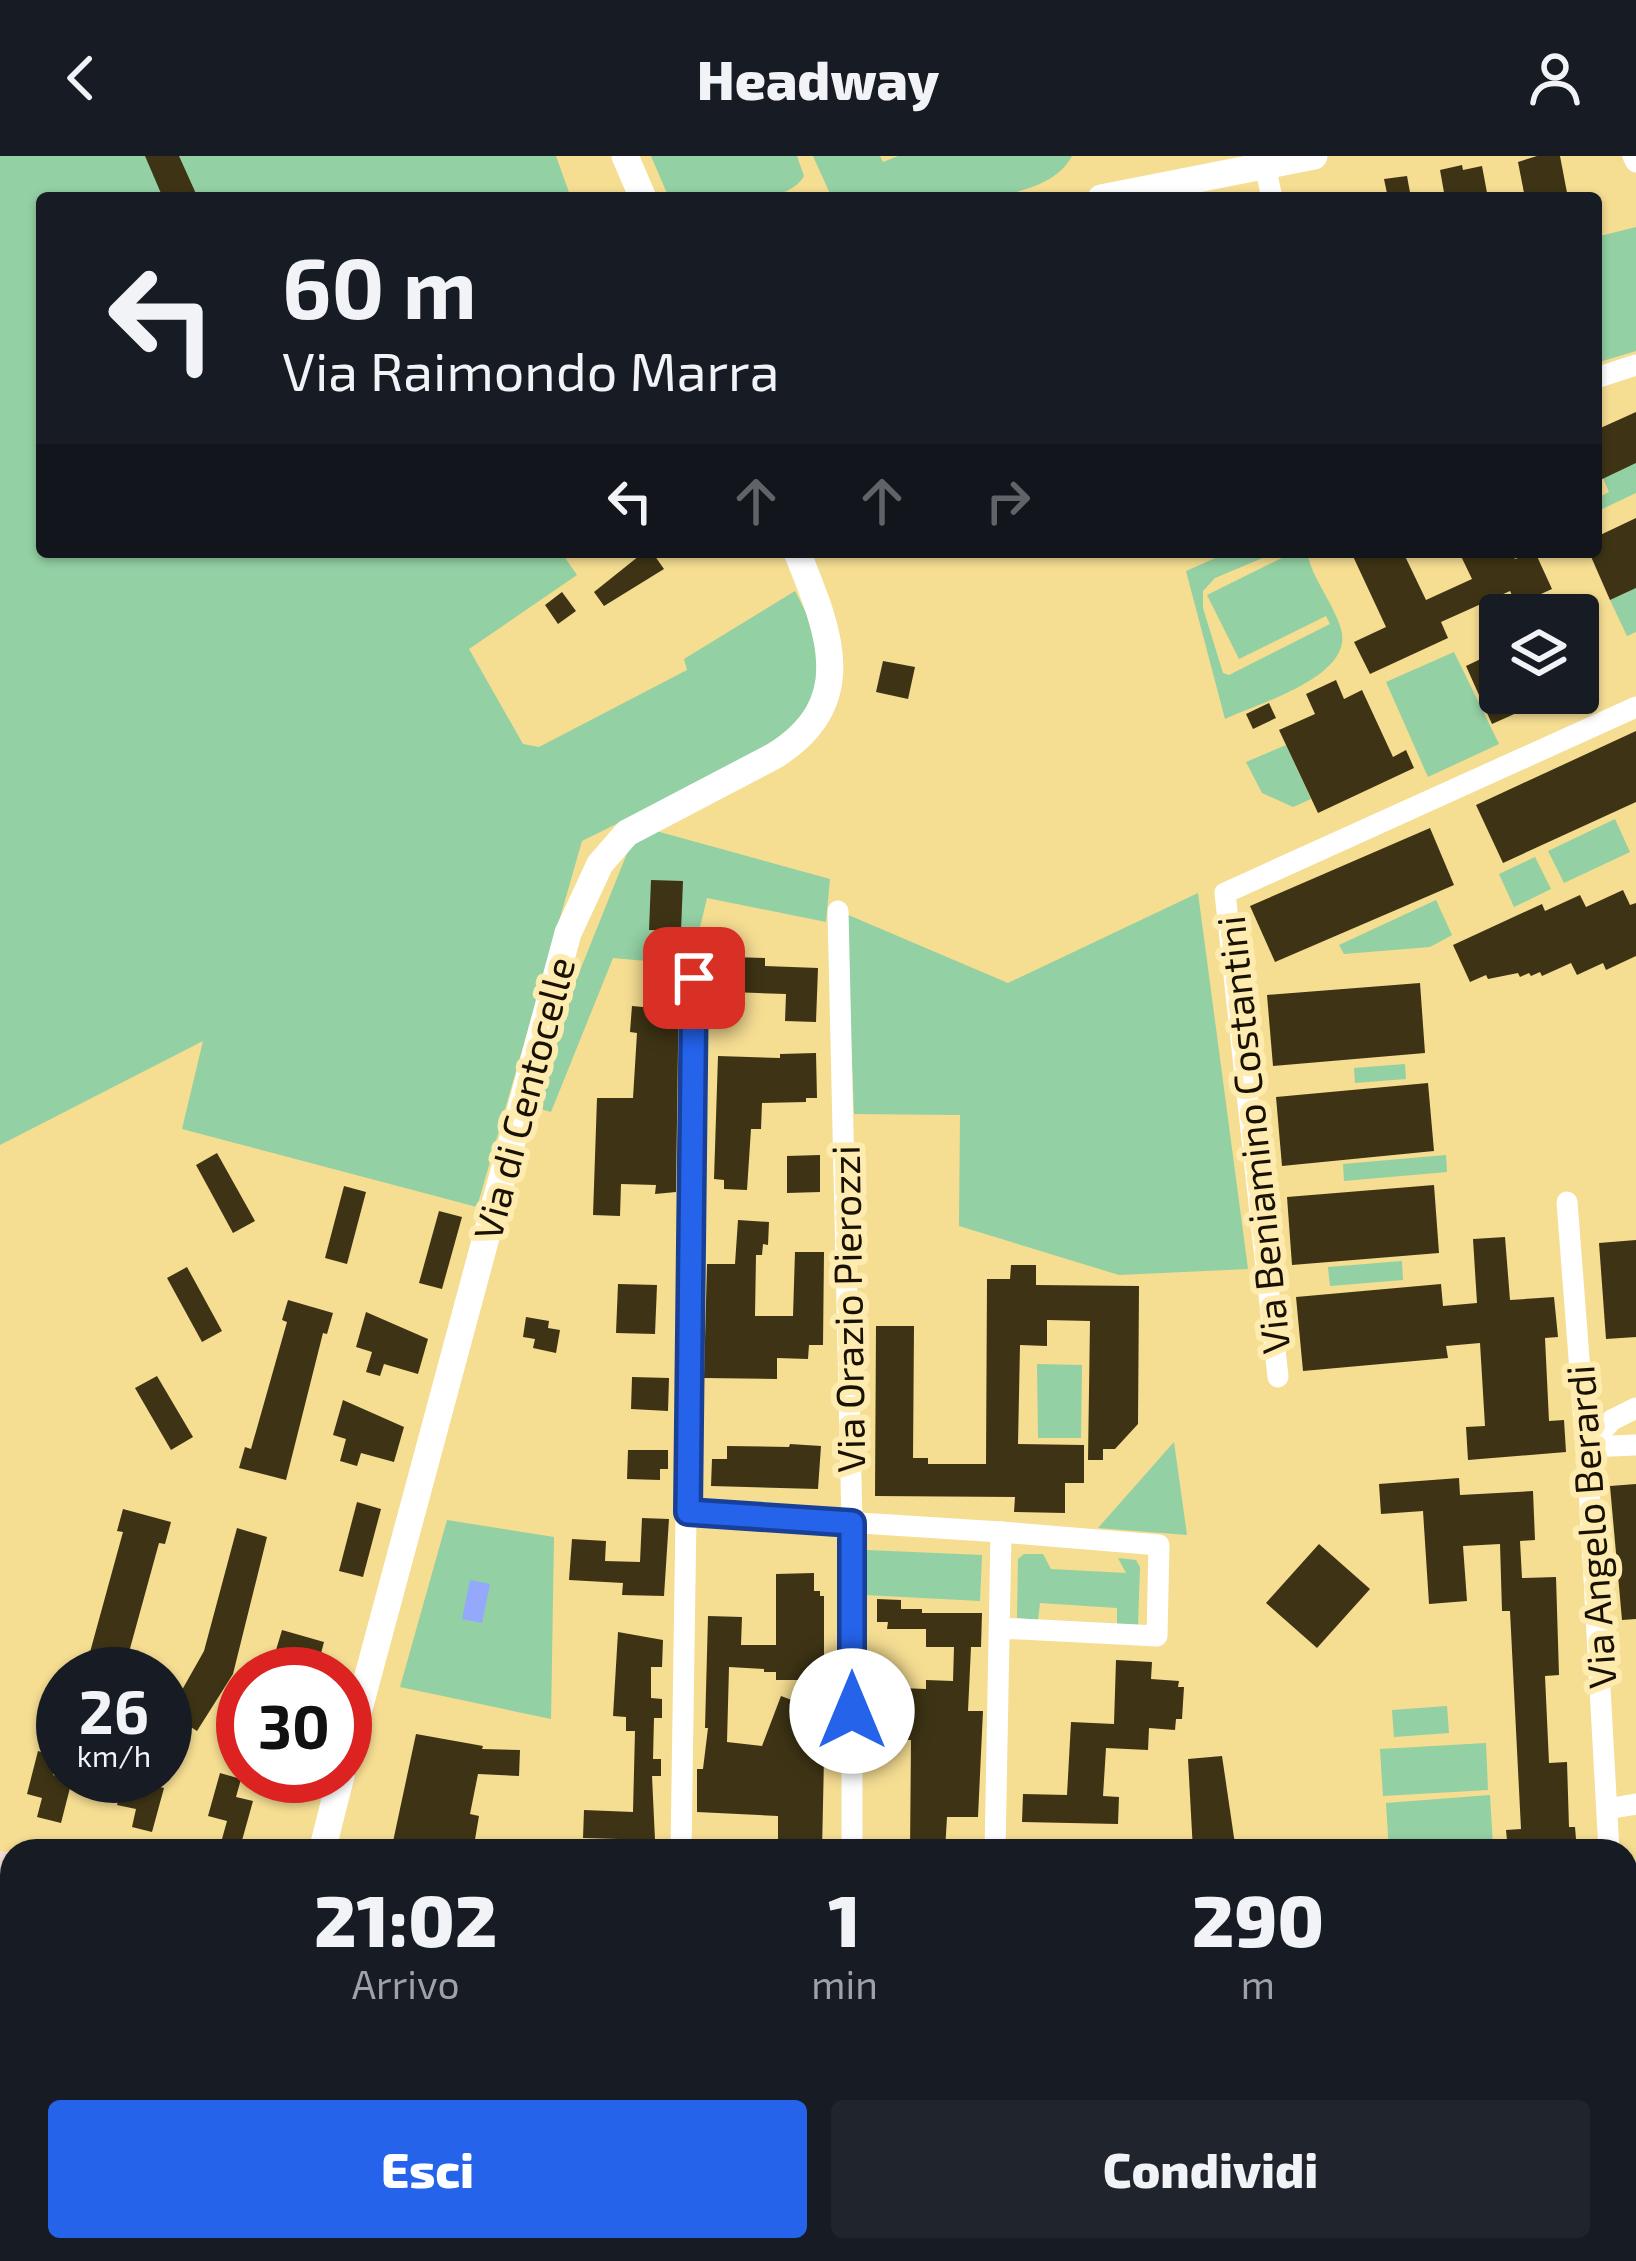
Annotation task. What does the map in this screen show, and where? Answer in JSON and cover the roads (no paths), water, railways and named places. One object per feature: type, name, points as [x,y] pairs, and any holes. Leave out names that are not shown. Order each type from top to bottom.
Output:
[{"type":"street","points":[[626,156],[641,192]]},
{"type":"street","points":[[1127,192],[1264,161],[1314,156]]},
{"type":"street","points":[[1264,161],[1271,192]]},
{"type":"street","points":[[1602,376],[1636,365]]},
{"type":"street","name":"Via di Centocelle","points":[[372,1660],[555,978],[585,889],[627,833],[756,766],[804,733],[828,697],[829,652],[798,558]]},
{"type":"street","name":"Via Beniamino Costantini","points":[[1278,1377],[1225,892],[1635,708]]},
{"type":"street","name":"Via Orazio Pierozzi","points":[[838,910],[852,1523],[852,1839]]},
{"type":"street","points":[[681,1839],[694,978]]},
{"type":"street","name":"Via Angelo Berardi","points":[[1568,1202],[1608,1839]]},
{"type":"street","points":[[1587,1447],[1612,1420],[1636,1408]]},
{"type":"street","points":[[1587,1447],[1636,1444]]},
{"type":"street","points":[[688,1512],[1159,1545],[1157,1636],[1000,1628]]},
{"type":"street","points":[[994,1839],[1001,1532]]},
{"type":"street","points":[[325,1839],[334,1803]]},
{"type":"street","points":[[1607,1809],[1636,1804]]},
{"type":"water","points":[[470,1580],[490,1584],[482,1623],[462,1619]]}]
